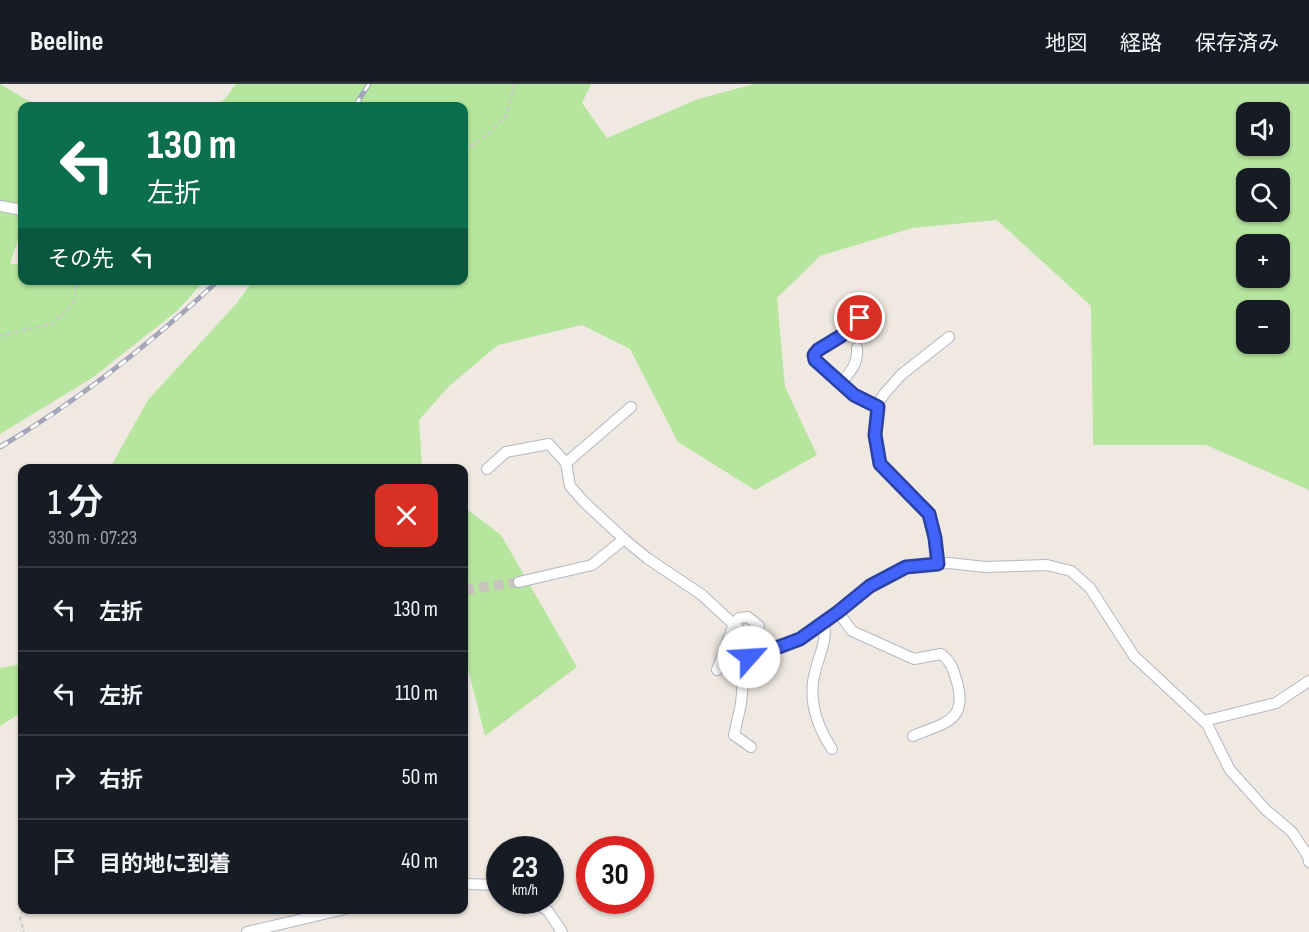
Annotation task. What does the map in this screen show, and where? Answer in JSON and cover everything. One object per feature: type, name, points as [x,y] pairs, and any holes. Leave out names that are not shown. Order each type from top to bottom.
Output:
[{"type":"street","points":[[0,206],[18,209]]},
{"type":"street","points":[[860,318],[841,336],[818,350],[814,355],[815,360],[854,395],[878,407]]},
{"type":"street","points":[[938,564],[934,531],[929,514],[880,464],[875,435],[878,407],[885,393],[901,375],[949,336]]},
{"type":"street","points":[[841,383],[854,368],[857,348]]},
{"type":"street","points":[[566,463],[632,407]]},
{"type":"street","points":[[487,469],[507,452],[549,444],[566,463],[570,486],[624,539],[647,558],[702,595],[754,643],[776,648],[800,639],[870,586],[906,567],[949,563],[985,567],[1047,565],[1071,571],[1090,588],[1134,656],[1203,721],[1230,770],[1266,810],[1292,832],[1309,862]]},
{"type":"street","points":[[519,582],[592,566],[624,539]]},
{"type":"street","points":[[838,612],[852,631],[914,659],[941,654],[951,661],[960,695],[959,710],[951,720],[913,736]]},
{"type":"street","points":[[717,670],[734,624],[739,618],[748,617],[759,626]]},
{"type":"street","points":[[824,622],[826,637],[815,672],[811,698],[821,733],[832,749]]},
{"type":"street","points":[[751,747],[734,735],[741,704],[744,670],[754,643]]},
{"type":"street","points":[[1203,721],[1276,704],[1309,681]]},
{"type":"street","points":[[468,884],[486,885]]},
{"type":"street","points":[[247,932],[324,914]]},
{"type":"street","points":[[550,914],[562,932]]},
{"type":"path","points":[[468,148],[491,132],[506,116],[515,84]]},
{"type":"path","points":[[0,336],[54,322],[75,301],[75,285]]},
{"type":"path","points":[[21,914],[20,918],[24,932]]},
{"type":"green space","points":[[0,84],[30,102],[18,102],[18,240],[10,264],[18,264],[18,285],[200,285],[177,311],[92,378],[0,434]]},
{"type":"green space","points":[[236,84],[591,84],[582,103],[607,138],[698,99],[754,84],[1309,84],[1309,490],[1206,445],[1093,445],[1091,306],[997,220],[912,228],[820,256],[777,298],[785,387],[817,455],[755,490],[678,442],[630,349],[582,325],[498,345],[449,386],[419,420],[422,464],[112,464],[148,400],[236,304],[250,285],[468,285],[468,102],[221,102]]},
{"type":"green space","points":[[468,510],[501,535],[577,667],[485,736],[468,669]]},
{"type":"green space","points":[[18,665],[18,715],[0,726],[0,668]]},
{"type":"tunnel","points":[[468,589],[519,582]]},
{"type":"railway","points":[[358,102],[369,84]]},
{"type":"railway","points":[[0,447],[30,429],[114,370],[213,285]]},
{"type":"route","points":[[749,657],[754,643],[776,648],[800,639],[870,586],[906,567],[938,564],[933,524],[929,514],[880,464],[875,435],[878,407],[854,395],[815,360],[814,355],[818,350],[841,336],[860,318]]}]
